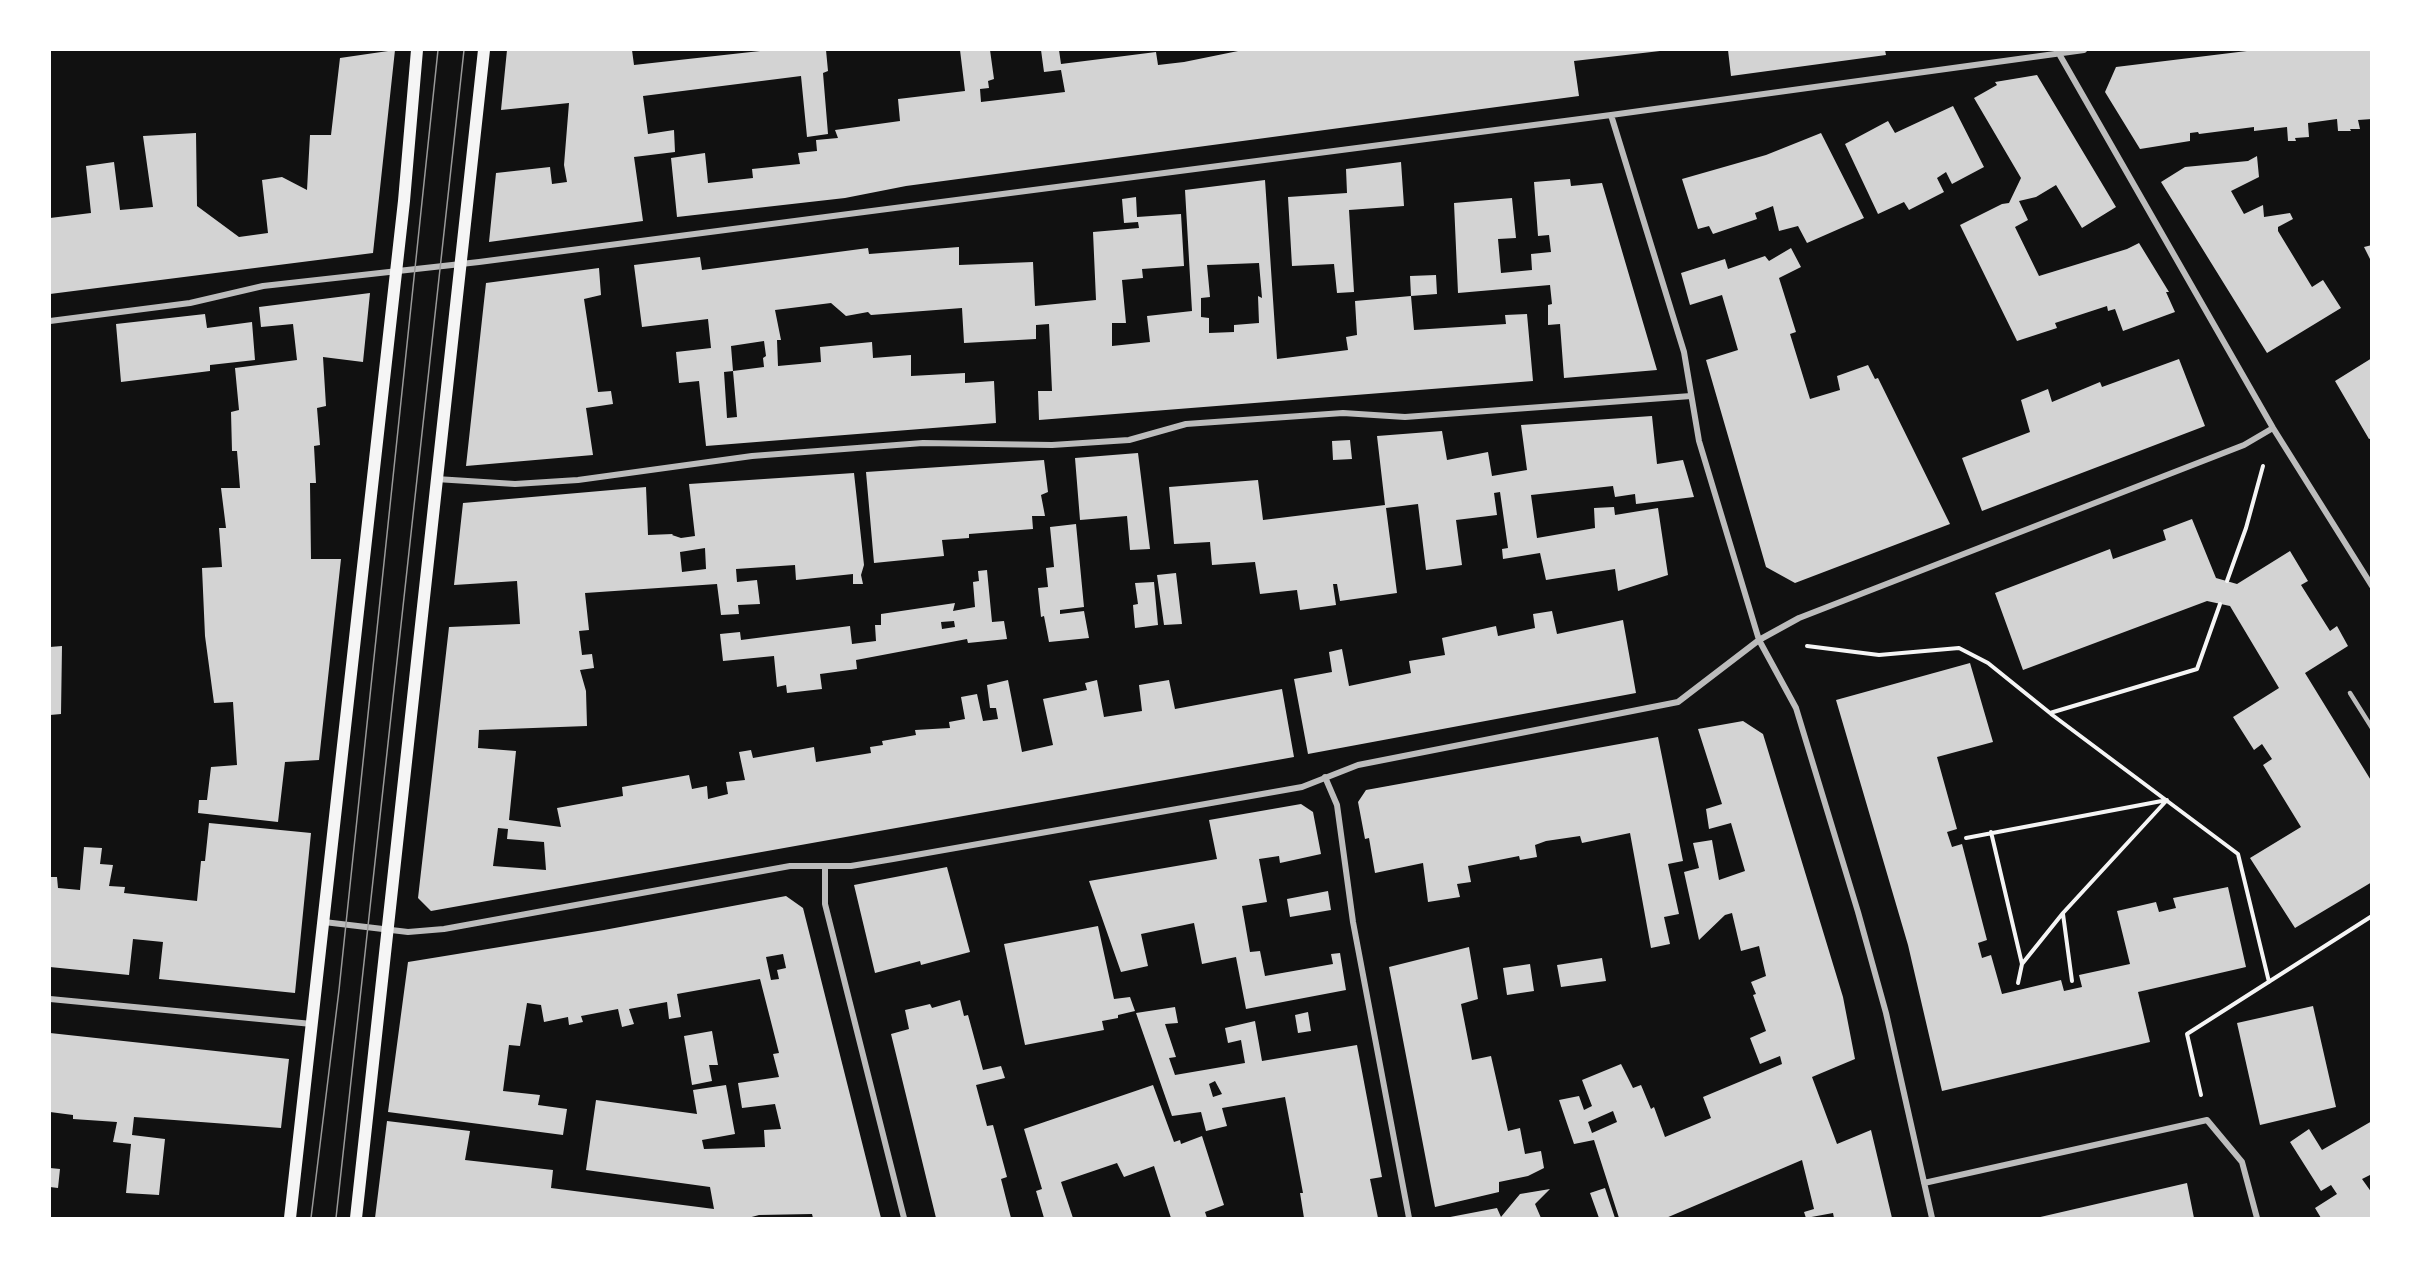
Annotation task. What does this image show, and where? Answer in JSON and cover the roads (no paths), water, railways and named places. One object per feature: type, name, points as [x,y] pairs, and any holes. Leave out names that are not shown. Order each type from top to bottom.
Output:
[{"type":"main road","points":[[290,1218],[396,271],[417,50]]},
{"type":"main road","points":[[356,1218],[484,50]]},
{"type":"street","points":[[50,321],[190,303],[262,286],[459,264],[1611,115],[2084,50]]},
{"type":"street","points":[[2058,52],[2273,428],[2372,586]]},
{"type":"street","points":[[1611,115],[1684,352],[1699,441],[1759,640],[1796,708],[1886,1013],[1932,1218]]},
{"type":"street","points":[[436,479],[515,484],[578,480],[764,455],[923,443],[1052,445],[1118,441],[1186,424],[1343,413],[1405,417],[1691,396]]},
{"type":"street","points":[[324,922],[408,932],[444,929],[790,866],[851,866],[1302,787],[1358,765],[1678,702],[1759,640],[1799,618],[2244,445],[2273,428]]},
{"type":"street","points":[[1325,777],[1337,805],[1353,922],[1409,1218]]},
{"type":"street","points":[[825,866],[825,904],[904,1218]]},
{"type":"street","points":[[50,999],[313,1024]]},
{"type":"street","points":[[1924,1183],[2207,1120],[2242,1162],[2258,1218]]},
{"type":"lane","points":[[2350,693],[2372,728]]},
{"type":"tram line","points":[[311,1218],[339,990],[438,50]]},
{"type":"tram line","points":[[336,1218],[464,50]]}]
